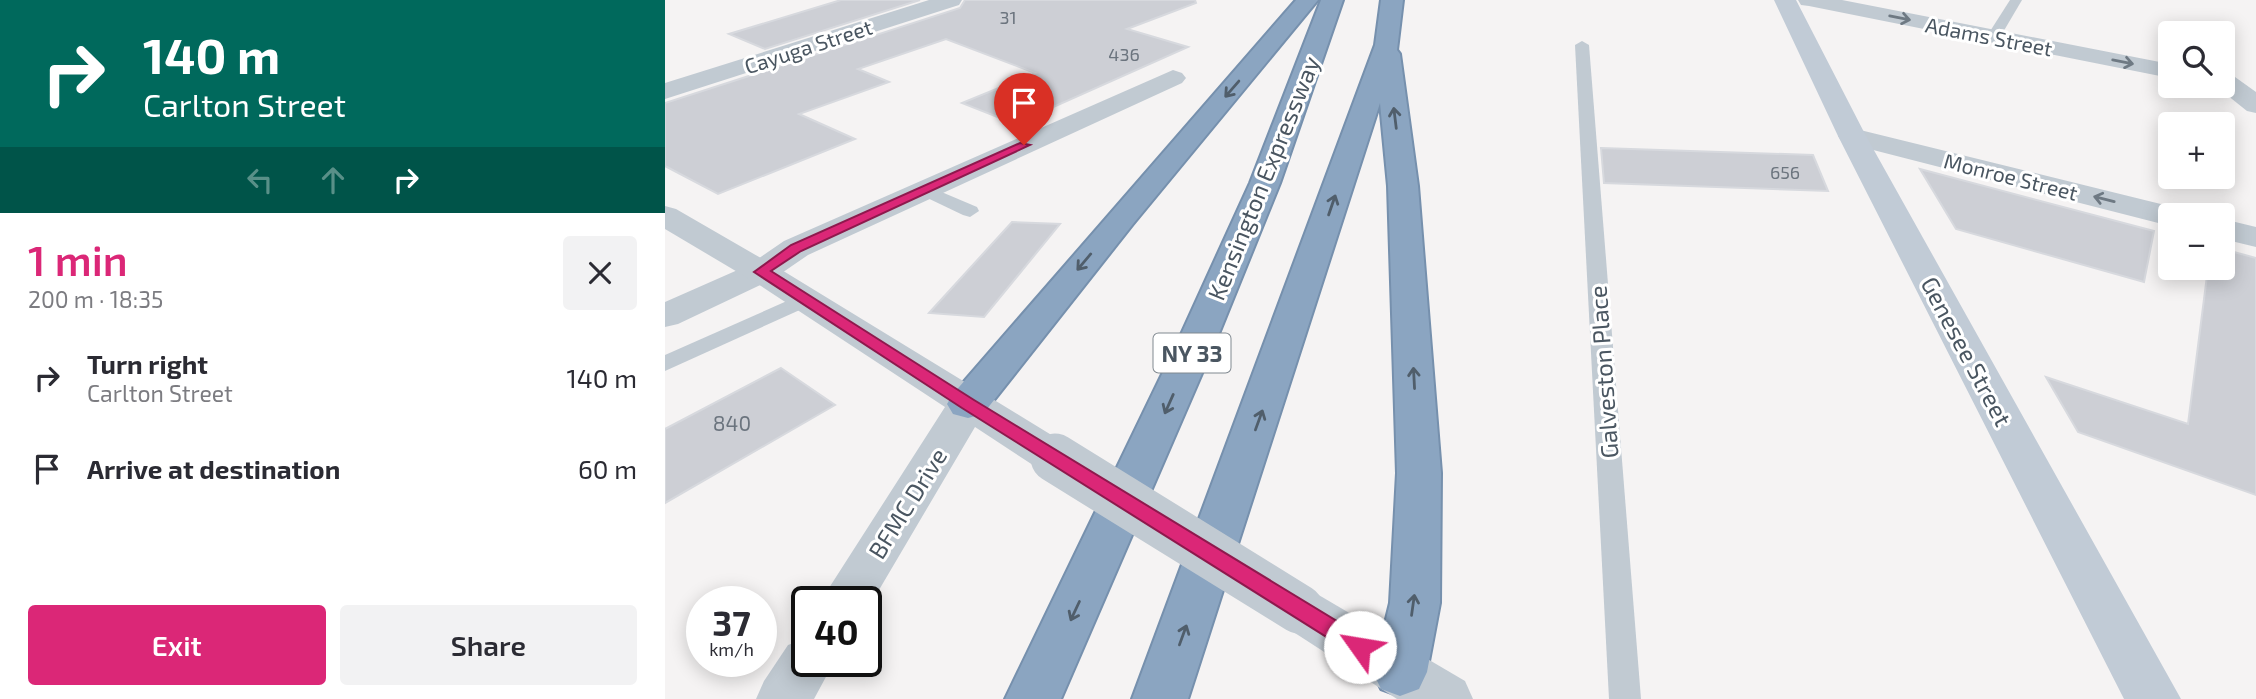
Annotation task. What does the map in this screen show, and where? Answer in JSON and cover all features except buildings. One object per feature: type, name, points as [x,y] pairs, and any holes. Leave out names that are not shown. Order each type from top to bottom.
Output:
[{"type":"highway","points":[[968,404],[1105,237],[1307,0]]},
{"type":"highway","name":"Kensington Expressway","points":[[1033,699],[1202,329],[1265,183],[1332,0]]},
{"type":"highway","points":[[1160,699],[1276,371],[1387,44],[1392,0]]},
{"type":"highway","points":[[1387,44],[1403,186],[1419,473],[1415,603],[1397,685]]},
{"type":"main road","name":"Genesee Street","points":[[1785,0],[1852,136],[2153,699]]},
{"type":"street","name":"Cayuga Street","points":[[665,91],[951,0]]},
{"type":"street","name":"Adams Street","points":[[1809,0],[2158,69]]},
{"type":"street","points":[[665,299],[764,262],[1173,78]]},
{"type":"street","points":[[2235,84],[2256,88]]},
{"type":"street","points":[[2235,90],[2256,105]]},
{"type":"street","name":"Monroe Street","points":[[1852,136],[2158,213]]},
{"type":"street","points":[[665,216],[764,262],[804,299],[1299,609],[1397,685],[1445,699]]},
{"type":"street","points":[[2235,232],[2256,237]]},
{"type":"street","points":[[665,316],[764,262]]},
{"type":"street","name":"BFMC Drive","points":[[855,586],[968,404]]},
{"type":"street","points":[[784,699],[798,677]]},
{"type":"lane","points":[[1994,36],[2016,0]]},
{"type":"lane","name":"Galveston Place","points":[[1582,45],[1625,699]]},
{"type":"lane","points":[[925,190],[970,211]]},
{"type":"lane","points":[[665,364],[804,299]]},
{"type":"route","points":[[1024,145],[796,248],[761,272],[1360,647]]}]
